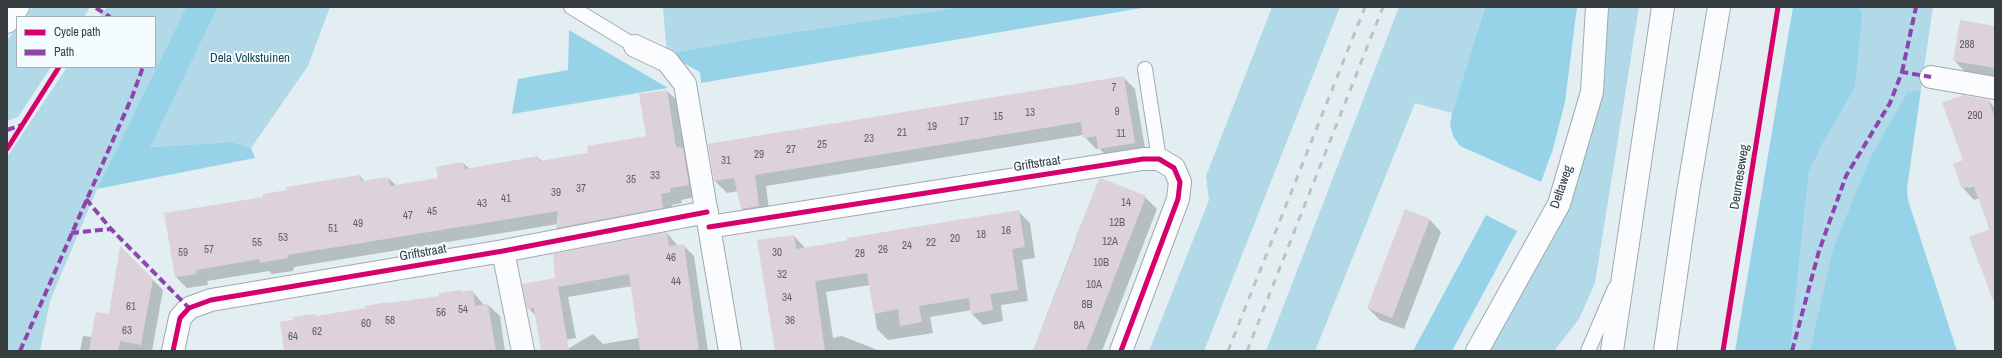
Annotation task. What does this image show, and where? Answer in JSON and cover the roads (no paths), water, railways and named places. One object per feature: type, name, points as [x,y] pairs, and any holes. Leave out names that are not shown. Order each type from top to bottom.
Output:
[{"type":"street","points":[[7,22],[18,7]]},
{"type":"street","name":"Deltaweg","points":[[1477,351],[1558,204],[1592,92],[1597,7]]},
{"type":"street","points":[[1612,351],[1622,271],[1662,7]]},
{"type":"street","points":[[1665,351],[1688,192],[1720,7]]},
{"type":"street","points":[[635,46],[667,61],[685,84],[730,351]]},
{"type":"street","points":[[1931,77],[1995,88]]},
{"type":"street","name":"Griftstraat","points":[[173,351],[180,318],[190,308],[211,300],[503,251],[708,220],[1143,159],[1159,159]]},
{"type":"street","points":[[1121,351],[1178,199],[1180,182],[1174,168],[1159,159]]},
{"type":"street","points":[[503,251],[523,351]]},
{"type":"lane","points":[[571,7],[635,46]]},
{"type":"lane","points":[[1145,69],[1159,159]]},
{"type":"lane","points":[[1588,351],[1622,271]]},
{"type":"railway","points":[[1228,351],[1365,7]]},
{"type":"railway","points":[[1247,351],[1383,7]]},
{"type":"park label","name":"Dela Volkstuinen","points":[[250,59]]}]
